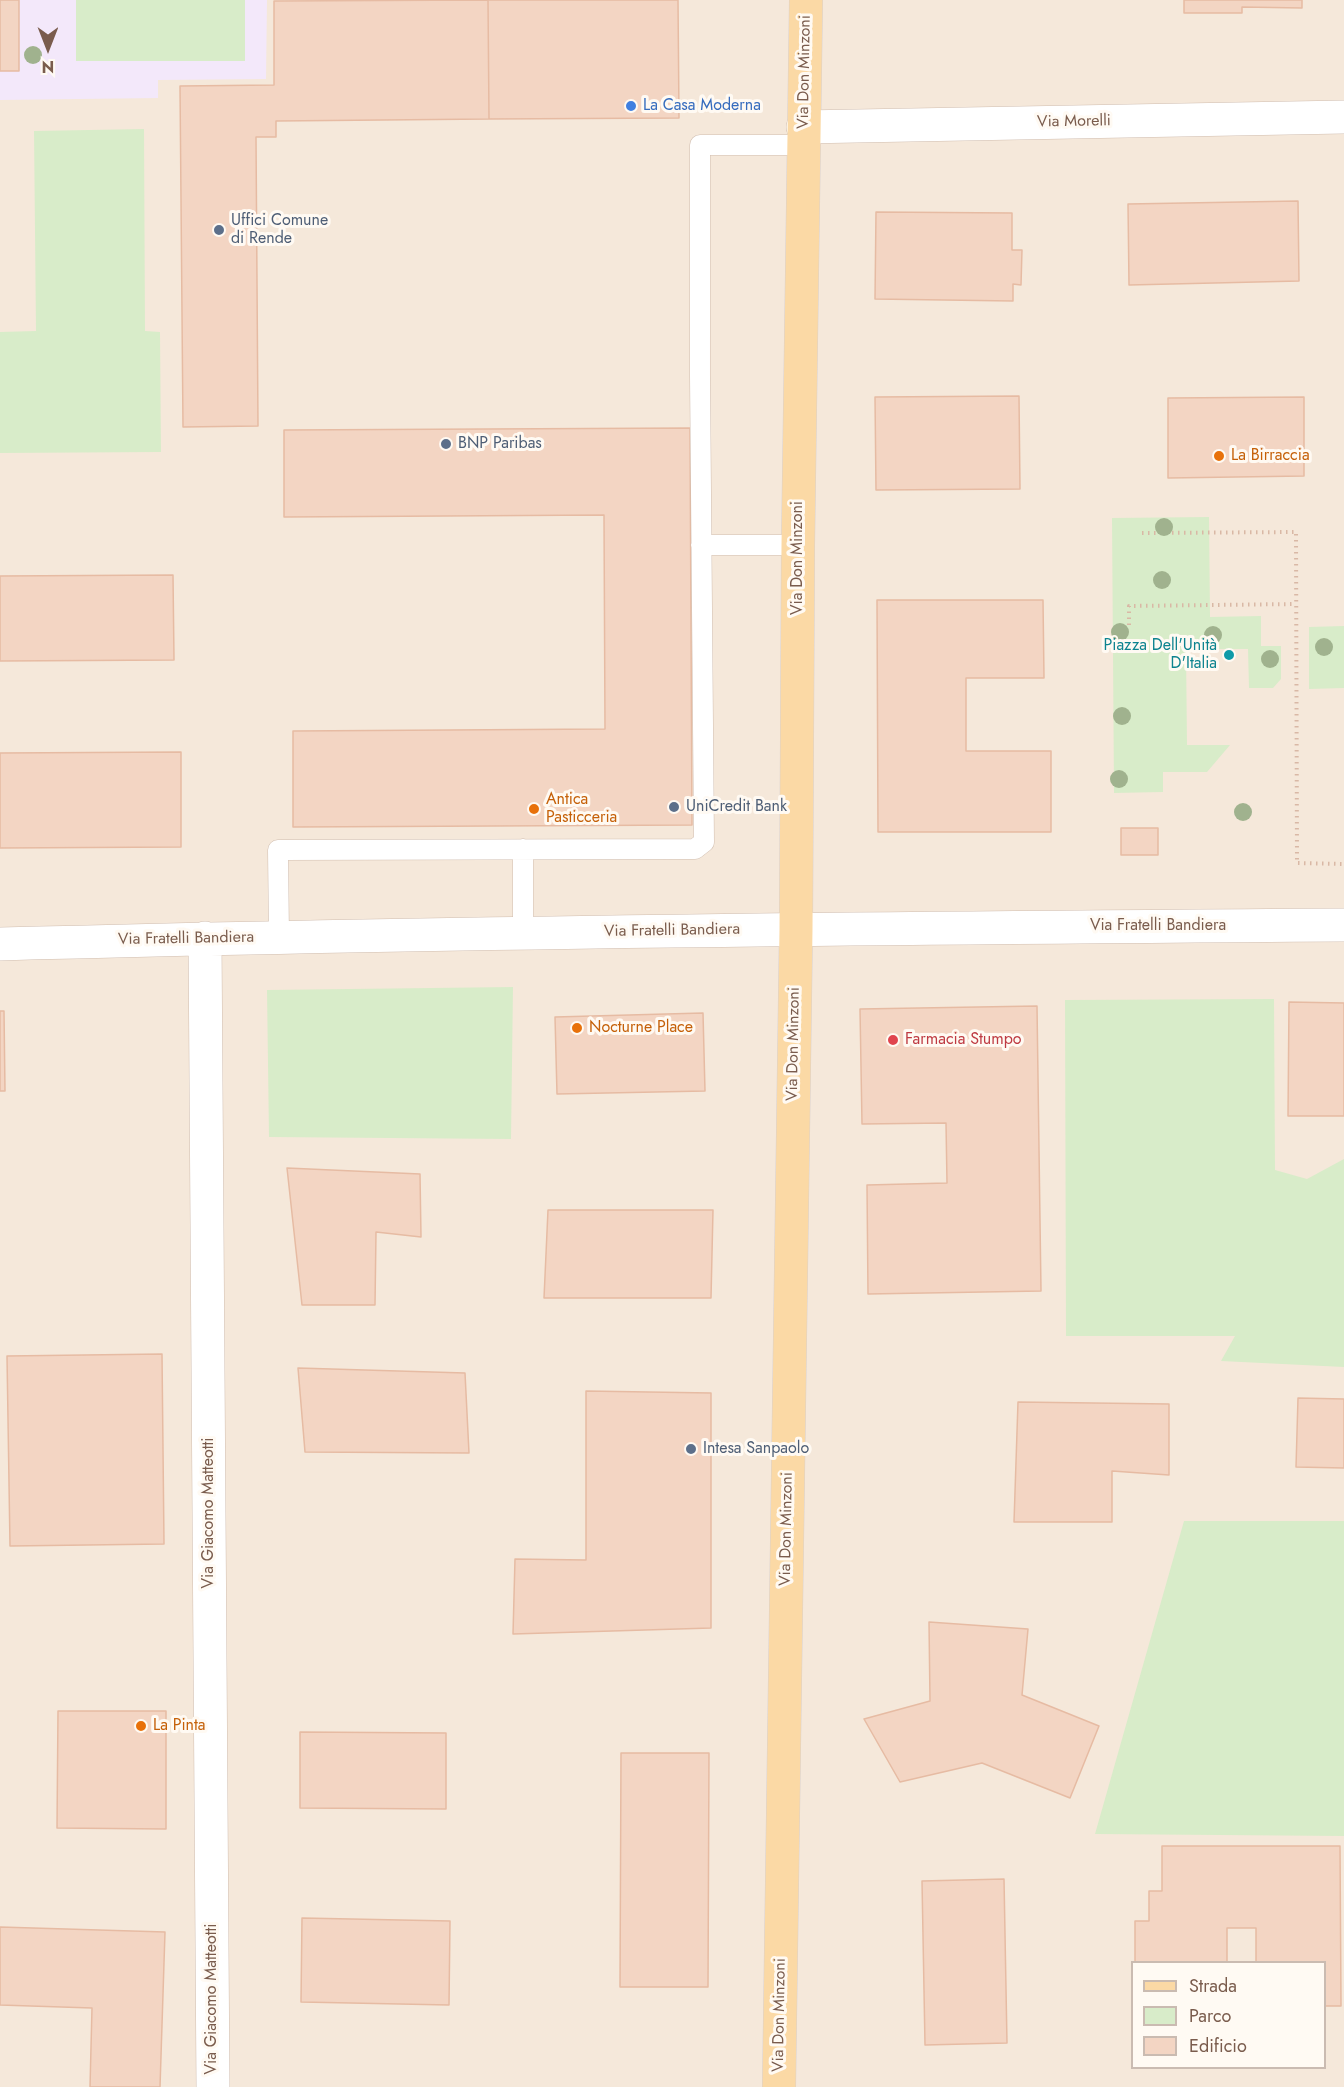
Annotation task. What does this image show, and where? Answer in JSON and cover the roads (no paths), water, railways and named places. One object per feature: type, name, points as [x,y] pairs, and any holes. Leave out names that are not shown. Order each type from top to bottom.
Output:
[{"type":"main road","name":"Via Don Minzoni","points":[[778,2087],[796,929],[798,545],[806,0]]},
{"type":"street","name":"Via Morelli","points":[[803,136],[1344,117]]},
{"type":"street","name":"Via Fratelli Bandiera","points":[[0,944],[205,938],[796,929],[1344,925]]},
{"type":"street","name":"Via Giacomo Matteotti","points":[[205,938],[213,2087]]},
{"type":"lane","points":[[279,937],[278,850],[695,849],[704,842],[700,145],[803,136]]},
{"type":"lane","points":[[701,545],[798,545]]},
{"type":"lane","points":[[523,849],[523,933]]},
{"type":"place","name":"La Casa Moderna","points":[[631,106]]},
{"type":"place","name":"Uffici Comune di Rende","points":[[219,230]]},
{"type":"place","name":"BNP Paribas","points":[[446,444]]},
{"type":"place","name":"La Birraccia","points":[[1219,456]]},
{"type":"place","name":"Piazza Dell'Unità D'Italia","points":[[1229,655]]},
{"type":"place","name":"UniCredit Bank","points":[[674,807]]},
{"type":"place","name":"Antica Pasticceria","points":[[534,809]]},
{"type":"place","name":"Nocturne Place","points":[[577,1028]]},
{"type":"place","name":"Farmacia Stumpo","points":[[893,1040]]},
{"type":"place","name":"Intesa Sanpaolo","points":[[691,1449]]},
{"type":"place","name":"La Pinta","points":[[141,1726]]}]
